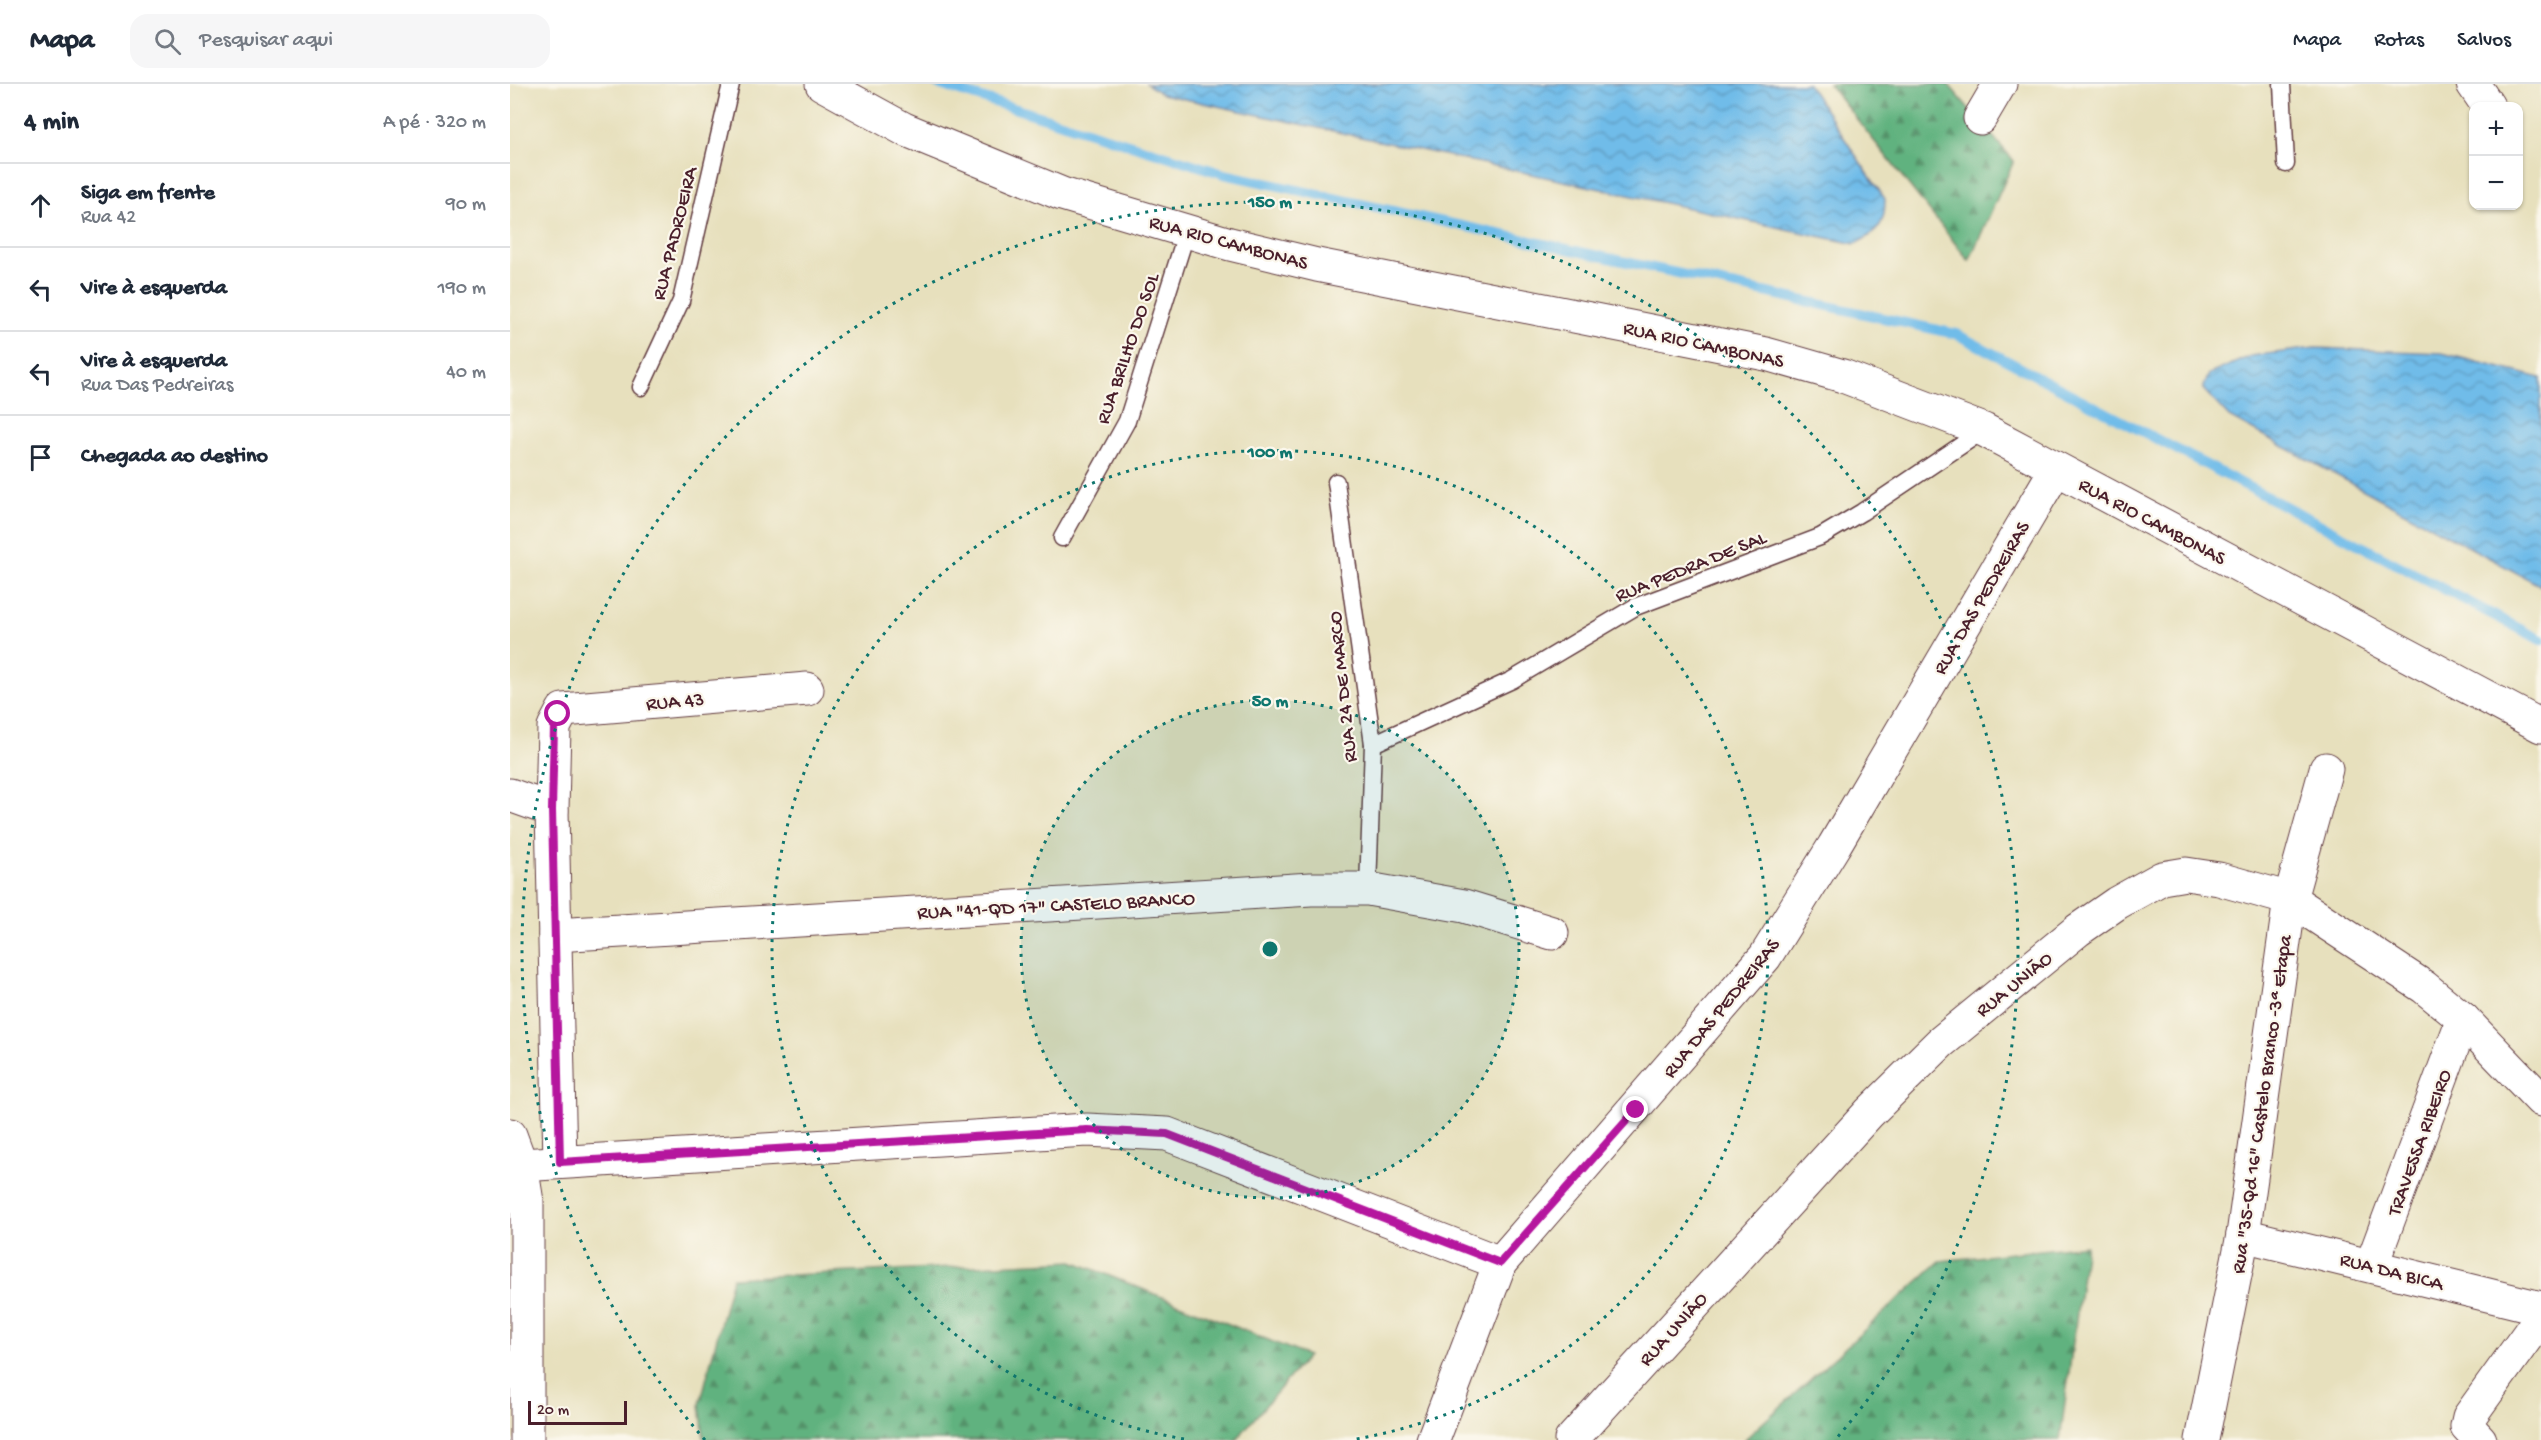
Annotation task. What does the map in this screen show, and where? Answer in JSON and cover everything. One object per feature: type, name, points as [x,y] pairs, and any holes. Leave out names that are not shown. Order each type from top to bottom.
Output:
[{"type":"street","name":"RUA RIO CAMBONAS","points":[[822,84],[904,129],[1062,194],[1187,231],[1328,268],[1766,354],[1843,376],[1984,430],[2541,726]]},
{"type":"street","points":[[1980,118],[2000,84]]},
{"type":"street","points":[[2473,84],[2485,102]]},
{"type":"street","name":"RUA DAS PEDREIRAS","points":[[1433,1440],[1500,1263],[1765,957],[1834,846],[2056,469]]},
{"type":"street","name":"RUA 43","points":[[552,810],[554,727],[563,710],[807,689]]},
{"type":"street","name":"Rua \"35-Qd 16\" Castelo Branco -3ª Etapa","points":[[2202,1440],[2243,1234],[2290,899],[2326,769]]},
{"type":"street","points":[[510,795],[552,810],[560,1162]]},
{"type":"street","name":"RUA UNIÃO","points":[[1570,1440],[1869,1113],[1940,1043],[2078,930],[2117,903],[2162,878],[2186,874],[2219,879],[2290,899],[2424,987],[2463,1019],[2541,1100]]},
{"type":"street","name":"RUA \"41-QD 17\" CASTELO BRANCO","points":[[555,935],[1311,889],[1368,889],[1464,906],[1552,933]]},
{"type":"street","name":"TRAVESSA RIBEIRO","points":[[2372,1264],[2463,1019]]},
{"type":"street","points":[[527,1440],[527,1202],[516,1150],[560,1162],[1087,1130],[1167,1134],[1500,1263]]},
{"type":"street","name":"RUA DA BICA","points":[[2243,1234],[2372,1264],[2541,1308]]},
{"type":"street","points":[[2480,1440],[2467,1426],[2469,1417],[2541,1317]]},
{"type":"lane","name":"RUA PADROEIRA","points":[[641,387],[681,301],[731,84]]},
{"type":"lane","points":[[2282,84],[2286,164]]},
{"type":"lane","name":"RUA BRILHO DO SOL","points":[[1062,538],[1127,422],[1187,231]]},
{"type":"lane","name":"RUA PEDRA DE SAL","points":[[1373,744],[1512,680],[1635,607],[1820,537],[1862,512],[1984,430]]},
{"type":"lane","name":"RUA 24 DE MARCO","points":[[1336,482],[1373,744],[1368,889]]},
{"type":"green space","points":[[1829,84],[1948,84],[2014,161],[1969,261]]},
{"type":"green space","points":[[2086,1245],[2060,1440],[1744,1440],[1940,1261]]},
{"type":"green space","points":[[1073,1261],[1308,1356],[1236,1440],[704,1440],[700,1404],[732,1278]]},
{"type":"water","points":[[1147,84],[1808,84],[1885,199],[1884,215],[1879,227],[1870,236],[1855,244],[1162,94]]},
{"type":"water","points":[[2315,348],[2442,353],[2541,378],[2541,586],[2229,417],[2203,389],[2209,374],[2251,356]]},
{"type":"waterway","points":[[937,84],[1224,174],[1956,334],[2541,640]]},
{"type":"route","points":[[558,714],[554,727],[552,810],[560,1162],[1087,1130],[1167,1134],[1263,1169],[1500,1263],[1636,1110]]}]
